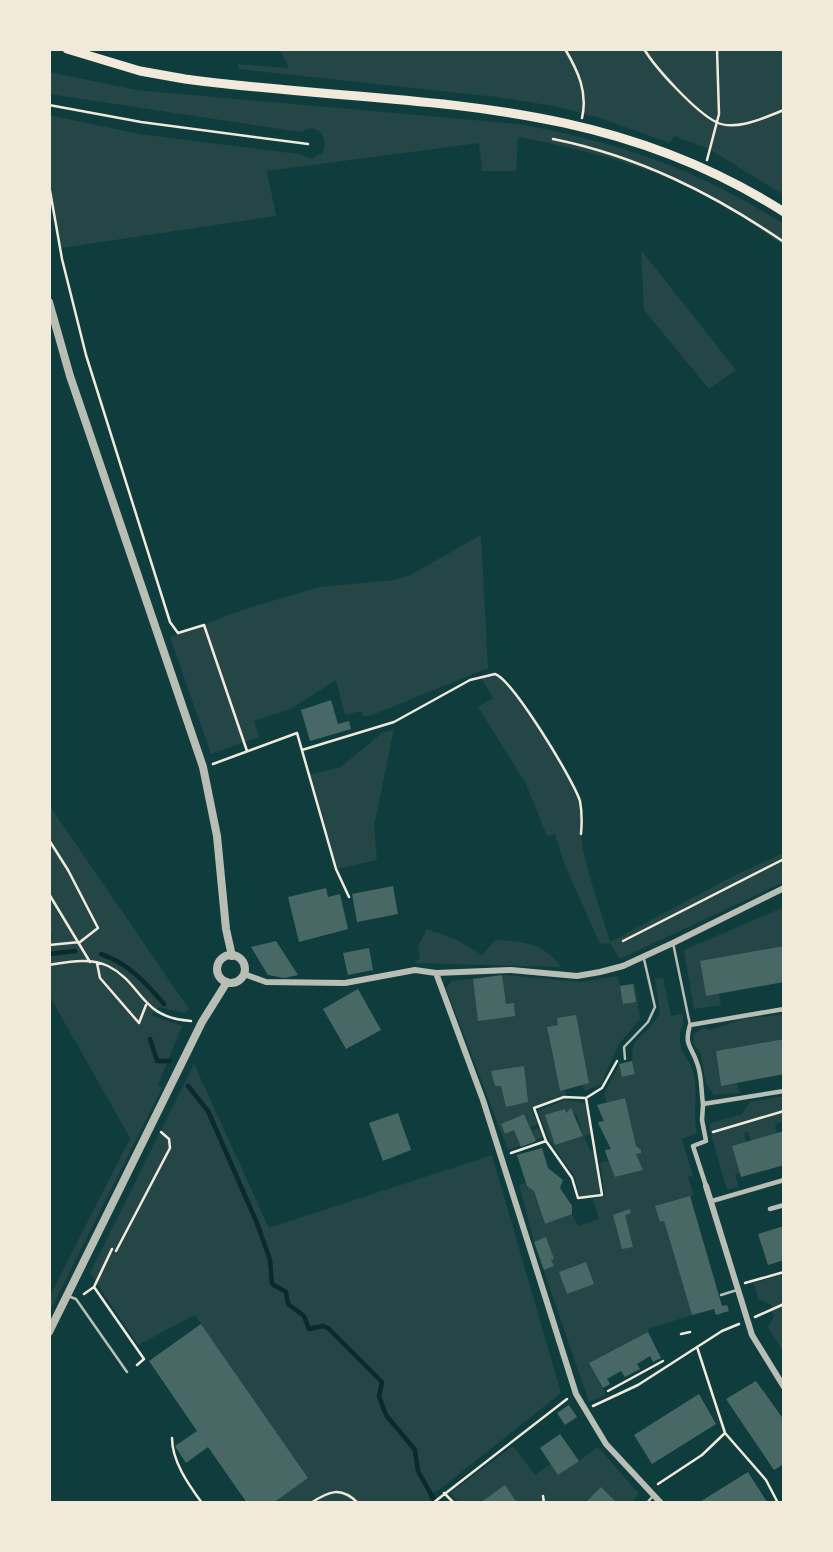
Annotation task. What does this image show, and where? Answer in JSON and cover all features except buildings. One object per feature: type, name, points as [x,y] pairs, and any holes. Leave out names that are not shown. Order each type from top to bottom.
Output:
[{"type":"main road","points":[[67,49],[127,68],[185,79],[488,108],[581,124],[645,144],[706,168],[784,212]]},
{"type":"street","points":[[49,302],[83,415],[203,768],[215,825],[226,929],[232,956]]},
{"type":"street","points":[[244,974],[266,982],[345,983],[397,971],[436,973],[511,970],[577,976],[623,966],[784,888]]},
{"type":"street","points":[[232,956],[243,961],[244,974],[239,981],[227,982],[220,978],[218,966],[222,959],[232,956]]},
{"type":"street","points":[[436,973],[501,1156],[576,1394],[606,1444],[661,1503]]},
{"type":"street","points":[[49,1332],[72,1297],[202,1022],[227,982]]},
{"type":"street","points":[[784,1009],[690,1024],[686,1038],[690,1052],[697,1061],[706,1141],[693,1146],[712,1201],[746,1321],[784,1387]]},
{"type":"street","points":[[703,1104],[784,1091]]},
{"type":"street","points":[[712,1201],[784,1180]]},
{"type":"street","points":[[770,1209],[784,1205]]},
{"type":"lane","points":[[673,943],[690,1024]]},
{"type":"lane","points":[[625,1059],[624,1047],[648,1022],[655,1007],[643,956]]},
{"type":"lane","points":[[721,1295],[736,1288]]},
{"type":"lane","points":[[72,1297],[127,1372]]},
{"type":"lane","points":[[647,1503],[652,1493]]},
{"type":"path","points":[[565,49],[584,94],[581,124]]},
{"type":"path","points":[[643,49],[675,87],[717,123],[741,124],[784,110]]},
{"type":"path","points":[[706,168],[717,123],[717,49]]},
{"type":"path","points":[[49,105],[141,122],[308,144]]},
{"type":"path","points":[[553,139],[631,160],[684,181],[736,209],[784,242]]},
{"type":"path","points":[[49,185],[62,260],[86,355],[170,622],[180,633],[204,625],[247,751]]},
{"type":"path","points":[[302,750],[394,722],[470,680],[495,674],[506,682],[522,704],[571,781],[579,800],[581,834]]},
{"type":"path","points":[[203,768],[297,733],[336,869],[349,897]]},
{"type":"path","points":[[49,840],[98,928],[80,943],[49,945]]},
{"type":"path","points":[[623,941],[784,859]]},
{"type":"path","points":[[49,894],[90,962]]},
{"type":"path","points":[[97,962],[100,978],[139,1023],[146,1004]]},
{"type":"path","points":[[49,965],[97,962],[120,974],[146,1004],[159,1014],[202,1022]]},
{"type":"path","points":[[586,1098],[602,1195],[578,1198],[572,1178],[546,1141],[534,1108],[564,1097],[586,1098],[602,1088],[616,1062],[625,1059]]},
{"type":"path","points":[[705,1134],[784,1111]]},
{"type":"path","points":[[116,1251],[170,1145],[167,1136],[151,1127]]},
{"type":"path","points":[[501,1156],[546,1141]]},
{"type":"path","points":[[72,1297],[94,1287],[112,1249]]},
{"type":"path","points":[[736,1288],[784,1272]]},
{"type":"path","points":[[94,1287],[145,1359],[137,1365]]},
{"type":"path","points":[[583,1409],[653,1377],[722,1331],[784,1304]]},
{"type":"path","points":[[681,1335],[690,1332]]},
{"type":"path","points":[[697,1348],[725,1433],[766,1480],[778,1503]]},
{"type":"path","points":[[608,1391],[663,1361]]},
{"type":"path","points":[[649,1369],[653,1377]]},
{"type":"path","points":[[433,1503],[576,1394]]},
{"type":"path","points":[[652,1493],[702,1455],[725,1433]]},
{"type":"path","points":[[172,1438],[172,1452],[186,1480],[202,1503]]},
{"type":"path","points":[[181,1466],[187,1464]]},
{"type":"path","points":[[311,1503],[328,1491],[339,1491],[358,1503]]},
{"type":"path","points":[[443,1494],[454,1503]]},
{"type":"path","points":[[543,1496],[544,1503]]},
{"type":"shaded area","points":[[279,49],[784,49],[784,195],[709,149],[674,136],[670,143],[600,118],[554,106],[496,97],[239,69],[238,64],[289,68]]},
{"type":"shaded area","points":[[49,72],[136,90],[518,124],[556,131],[624,149],[719,187],[784,224],[784,246],[717,201],[685,185],[639,167],[591,153],[518,137],[516,171],[482,171],[479,143],[267,171],[276,216],[61,248],[49,185],[49,115],[139,134],[299,154],[312,159],[323,152],[325,144],[322,134],[311,128],[300,132],[49,94]]},
{"type":"shaded area","points":[[641,250],[736,370],[709,389],[644,310]]},
{"type":"shaded area","points":[[481,535],[488,668],[370,716],[363,716],[361,711],[345,715],[336,680],[292,708],[254,721],[259,737],[211,754],[170,637],[251,607],[320,587],[393,580],[410,575]]},
{"type":"shaded area","points":[[495,674],[504,680],[528,712],[575,791],[581,806],[581,834],[586,860],[610,942],[739,873],[784,853],[784,882],[620,959],[610,943],[600,944],[564,863],[555,834],[547,836],[526,784],[478,707],[493,698],[480,676]]},
{"type":"shaded area","points":[[394,729],[374,826],[377,860],[336,869],[308,775],[341,767],[381,734]]},
{"type":"shaded area","points":[[49,805],[189,1009],[185,1013],[159,1007],[151,1015],[182,1026],[158,1085],[162,1088],[49,1313],[49,1298],[130,1138],[49,995],[49,937],[53,936],[49,929]]},
{"type":"shaded area","points":[[784,907],[784,946],[700,962],[706,996],[719,994],[721,1005],[694,1009],[684,950]]},
{"type":"shaded area","points":[[427,929],[459,941],[482,955],[495,940],[532,945],[548,953],[561,967],[414,963],[420,958],[418,947]]},
{"type":"shaded area","points":[[506,975],[580,982],[618,976],[620,986],[635,984],[640,1019],[619,1044],[601,1084],[585,1091],[582,1085],[589,1082],[578,1029],[548,1034],[560,1090],[566,1089],[566,1094],[531,1108],[538,1124],[530,1127],[524,1114],[501,1124],[505,1134],[514,1130],[533,1135],[532,1131],[539,1128],[543,1137],[508,1150],[446,988],[452,981]]},
{"type":"shaded area","points":[[663,978],[671,1016],[683,1014],[680,1041],[695,1079],[697,1133],[682,1139],[693,1176],[688,1177],[694,1195],[655,1206],[660,1222],[664,1221],[692,1315],[648,1329],[648,1332],[590,1363],[606,1395],[589,1402],[534,1242],[519,1185],[526,1183],[534,1191],[545,1224],[572,1214],[578,1226],[599,1219],[593,1199],[605,1196],[600,1163],[611,1160],[615,1177],[642,1170],[636,1154],[641,1150],[636,1146],[625,1098],[607,1103],[604,1093],[619,1066],[622,1077],[635,1074],[632,1051],[634,1044],[660,1013],[655,979]]},
{"type":"shaded area","points":[[784,1014],[784,1039],[716,1051],[721,1085],[737,1083],[740,1093],[714,1095],[706,1084],[700,1052],[693,1043],[694,1034],[704,1028],[711,1030],[743,1019]]},
{"type":"shaded area","points":[[194,1064],[269,1228],[492,1155],[561,1393],[439,1490],[428,1495],[431,1503],[273,1503],[308,1478],[195,1315],[138,1345],[90,1273]]},
{"type":"shaded area","points":[[784,1096],[784,1121],[775,1124],[777,1133],[751,1141],[748,1132],[744,1133],[746,1142],[732,1146],[740,1173],[735,1174],[739,1187],[727,1190],[709,1127],[711,1123],[742,1114],[750,1102]]},
{"type":"shaded area","points":[[564,1100],[585,1103],[591,1134],[584,1136],[590,1151],[593,1150],[600,1193],[580,1197],[575,1177],[549,1140],[538,1111]],"holes":[[[565,1109],[566,1113],[577,1115],[583,1136],[555,1145],[546,1115]]]},
{"type":"shaded area","points":[[784,1274],[784,1353],[768,1327],[774,1317],[771,1305],[758,1299],[754,1283]]},
{"type":"shaded area","points":[[513,1446],[535,1475],[551,1464],[579,1461],[598,1447],[639,1494],[631,1503],[617,1503],[601,1487],[585,1503],[460,1503],[450,1493]]},
{"type":"waterway","points":[[49,954],[75,951]]},
{"type":"waterway","points":[[101,954],[128,968],[164,1004]]},
{"type":"waterway","points":[[150,1039],[157,1061],[170,1061]]},
{"type":"waterway","points":[[188,1086],[208,1111],[257,1223],[270,1260],[272,1284],[286,1292],[288,1304],[304,1316],[309,1329],[323,1326],[328,1328],[382,1382],[379,1396],[386,1415],[415,1450],[418,1471],[436,1503]]}]
